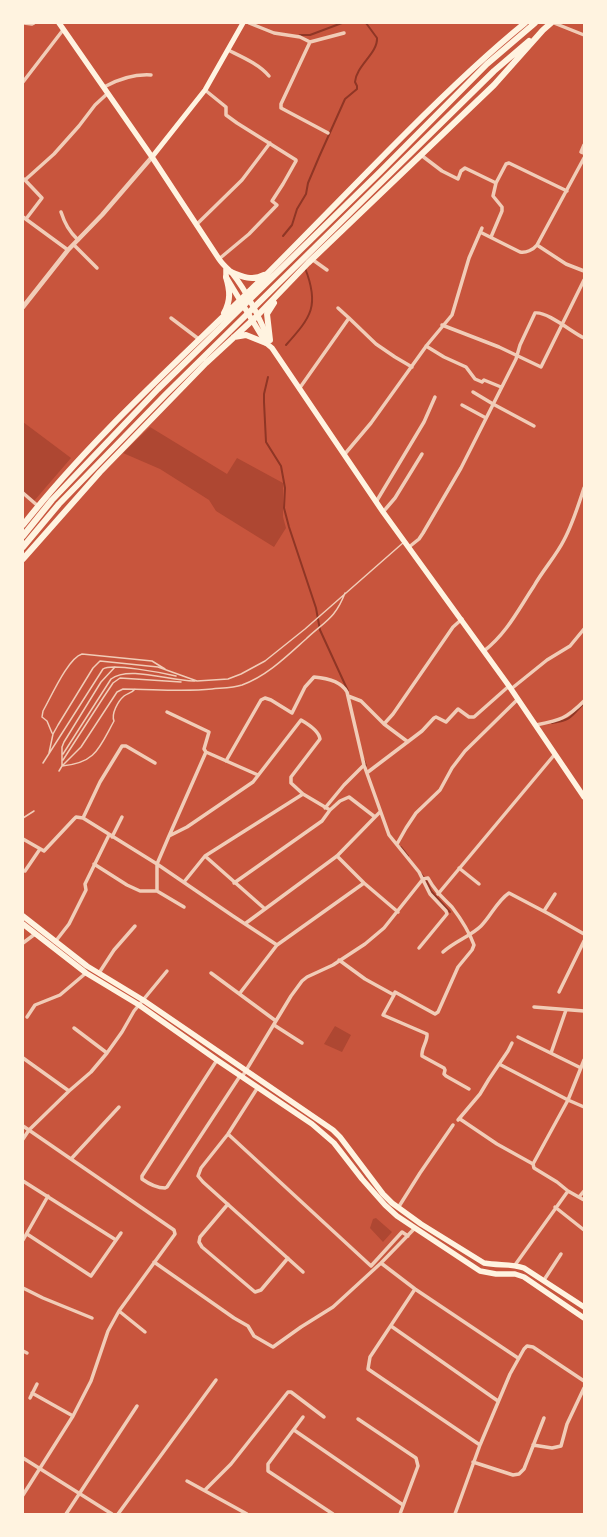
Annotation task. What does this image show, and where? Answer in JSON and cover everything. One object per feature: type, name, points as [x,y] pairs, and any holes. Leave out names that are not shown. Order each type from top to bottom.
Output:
[{"type":"highway","points":[[23,525],[91,446],[246,295],[451,88],[486,54],[525,23]]},
{"type":"highway","points":[[23,536],[52,500],[158,388],[380,172],[487,64],[534,23]]},
{"type":"highway","points":[[23,547],[59,504],[166,394],[494,71],[553,23]]},
{"type":"highway","points":[[23,559],[100,472],[182,386],[233,337],[252,321],[494,85],[543,30]]},
{"type":"highway","points":[[312,227],[308,237],[314,246],[324,247],[330,244]]},
{"type":"highway","points":[[220,320],[229,301],[228,273],[245,278],[254,278],[267,273]]},
{"type":"highway","points":[[233,337],[246,335],[268,342],[267,314],[282,291]]},
{"type":"highway","points":[[168,370],[175,367],[184,371],[186,377],[182,386]]},
{"type":"main road","points":[[59,23],[152,157],[228,273],[246,295],[268,342]]},
{"type":"main road","points":[[152,157],[205,90],[243,23]]},
{"type":"main road","points":[[228,273],[240,300],[252,321],[268,342],[383,512],[510,687],[583,793]]},
{"type":"main road","points":[[23,916],[55,942],[141,1003],[217,1060],[312,1124],[334,1143],[362,1179],[397,1216],[480,1271],[515,1274],[524,1277],[584,1318]]},
{"type":"main road","points":[[23,924],[86,974],[141,1003],[326,1125],[340,1137],[383,1194],[398,1208],[484,1263],[493,1265],[515,1265],[524,1268],[584,1306]]},
{"type":"main road","points":[[334,1143],[340,1137]]},
{"type":"main road","points":[[533,1283],[537,1275]]},
{"type":"street","points":[[24,23],[34,23]]},
{"type":"street","points":[[248,23],[274,33],[300,37],[310,42],[344,33]]},
{"type":"street","points":[[553,23],[584,35]]},
{"type":"street","points":[[23,82],[63,30]]},
{"type":"street","points":[[310,42],[281,104],[281,108],[328,133]]},
{"type":"street","points":[[228,50],[252,62],[264,70],[269,76]]},
{"type":"street","points":[[104,87],[125,78],[151,75]]},
{"type":"street","points":[[205,90],[226,107],[226,115],[296,160],[272,201],[277,205],[249,234],[219,259]]},
{"type":"street","points":[[68,250],[25,218],[42,198],[24,179],[54,154],[79,126],[95,105],[108,93]]},
{"type":"street","points":[[196,225],[242,180],[270,143]]},
{"type":"street","points":[[584,145],[581,152],[584,153]]},
{"type":"street","points":[[421,155],[442,171],[458,179],[461,171],[465,168],[496,183]]},
{"type":"street","points":[[23,306],[68,250],[102,215],[152,157]]},
{"type":"street","points":[[480,232],[520,252],[526,252],[534,248],[568,190],[584,158]]},
{"type":"street","points":[[491,237],[502,211],[502,207],[493,196],[496,183],[506,164],[509,163],[568,190]]},
{"type":"street","points":[[60,212],[64,223],[78,240]]},
{"type":"street","points":[[344,455],[371,423],[426,346],[452,315],[469,258],[482,228]]},
{"type":"street","points":[[74,245],[97,268]]},
{"type":"street","points":[[537,245],[566,264],[584,271]]},
{"type":"street","points":[[313,260],[327,270]]},
{"type":"street","points":[[441,327],[492,344],[518,355],[534,365],[542,367],[584,280]]},
{"type":"street","points":[[338,308],[376,344],[412,367]]},
{"type":"street","points":[[409,547],[419,539],[453,484],[518,355],[520,345],[535,313],[562,324],[584,338]]},
{"type":"street","points":[[171,318],[200,340]]},
{"type":"street","points":[[299,389],[349,318]]},
{"type":"street","points":[[426,346],[444,357],[466,367],[477,380],[482,382],[484,380],[501,387]]},
{"type":"street","points":[[474,392],[534,426]]},
{"type":"street","points":[[376,502],[424,422],[435,397]]},
{"type":"street","points":[[462,405],[486,418]]},
{"type":"street","points":[[383,512],[395,498],[422,454]]},
{"type":"street","points":[[484,651],[503,634],[516,616],[564,540],[584,488]]},
{"type":"street","points":[[23,493],[38,506]]},
{"type":"street","points":[[384,724],[393,714],[454,627],[462,620]]},
{"type":"street","points":[[368,772],[422,731],[434,718],[436,717],[446,722],[456,709],[459,709],[469,717],[474,717],[510,687],[547,660],[570,646],[584,628]]},
{"type":"street","points":[[226,761],[261,700],[265,698],[271,700],[292,713],[305,687],[314,677],[320,677],[340,684],[345,688],[364,765],[368,772],[388,835],[424,878],[430,894],[446,910],[447,914],[419,948]]},
{"type":"street","points":[[348,696],[361,701],[384,724],[408,742]]},
{"type":"street","points":[[397,844],[416,813],[442,786],[452,768],[465,751],[518,699]]},
{"type":"street","points":[[536,725],[565,717],[571,714],[584,701]]},
{"type":"street","points":[[157,891],[157,864],[206,752],[204,750],[209,732],[167,712]]},
{"type":"street","points":[[169,836],[187,827],[253,782],[301,720],[315,731],[320,738],[290,779],[291,783],[303,794],[330,810]]},
{"type":"street","points":[[83,818],[100,782],[122,746],[126,746],[155,763]]},
{"type":"street","points":[[206,752],[241,766],[258,775]]},
{"type":"street","points":[[438,894],[555,754]]},
{"type":"street","points":[[325,808],[344,785],[364,765]]},
{"type":"street","points":[[184,882],[205,856],[303,794]]},
{"type":"street","points":[[234,883],[322,821],[330,810],[340,801],[349,797],[375,817]]},
{"type":"street","points":[[246,923],[337,856],[380,812]]},
{"type":"street","points":[[23,840],[44,851],[76,817],[83,818],[157,864],[277,944]]},
{"type":"street","points":[[55,942],[69,924],[86,890],[85,884],[94,864],[122,817]]},
{"type":"street","points":[[26,871],[40,849]]},
{"type":"street","points":[[205,856],[265,909]]},
{"type":"street","points":[[337,856],[364,883],[398,912]]},
{"type":"street","points":[[94,864],[127,885],[140,891],[157,891],[184,907]]},
{"type":"street","points":[[459,868],[479,884]]},
{"type":"street","points":[[424,878],[428,878],[438,894],[451,907],[470,934],[474,945],[458,967],[437,1013],[395,992],[383,1015],[427,1034],[428,1037],[422,1052],[422,1056],[444,1068],[446,1070],[444,1074],[446,1076],[469,1088]]},
{"type":"street","points":[[217,1060],[142,1176],[146,1182],[161,1188],[167,1187],[241,1076],[246,1071],[302,981],[307,977],[334,965],[339,960],[365,944],[384,928],[424,878]]},
{"type":"street","points":[[240,993],[277,944],[364,883]]},
{"type":"street","points":[[443,952],[453,943],[470,934],[482,925],[503,898],[509,893],[584,934]]},
{"type":"street","points":[[544,911],[555,894]]},
{"type":"street","points":[[99,973],[114,950],[135,926]]},
{"type":"street","points":[[23,943],[35,934]]},
{"type":"street","points":[[559,992],[584,941]]},
{"type":"street","points":[[339,960],[365,980],[394,995]]},
{"type":"street","points":[[23,1139],[69,1091],[91,1072],[107,1053],[141,1003],[167,971]]},
{"type":"street","points":[[211,973],[276,1021]]},
{"type":"street","points":[[27,1017],[35,1005],[60,995],[86,974]]},
{"type":"street","points":[[534,1007],[584,1011]]},
{"type":"street","points":[[552,1054],[566,1010]]},
{"type":"street","points":[[274,1025],[302,1043]]},
{"type":"street","points":[[74,1028],[107,1053]]},
{"type":"street","points":[[518,1038],[581,1068]]},
{"type":"street","points":[[512,1043],[480,1094],[459,1120],[497,1144],[533,1164],[534,1168],[584,1200]]},
{"type":"street","points":[[23,1058],[69,1091]]},
{"type":"street","points":[[533,1164],[568,1100],[584,1060]]},
{"type":"street","points":[[499,1064],[584,1107]]},
{"type":"street","points":[[258,1087],[228,1134],[201,1168],[198,1176],[303,1272]]},
{"type":"street","points":[[71,1159],[120,1107]]},
{"type":"street","points":[[398,1208],[453,1125]]},
{"type":"street","points":[[23,1126],[174,1230],[175,1234],[119,1311],[108,1331],[91,1381],[73,1416],[23,1495]]},
{"type":"street","points":[[228,1134],[371,1266],[402,1232],[408,1236]]},
{"type":"street","points":[[23,1181],[116,1240]]},
{"type":"street","points":[[515,1265],[568,1190]]},
{"type":"street","points":[[579,1197],[584,1191]]},
{"type":"street","points":[[23,1240],[48,1196]]},
{"type":"street","points":[[228,1204],[200,1237],[198,1242],[202,1247],[255,1292],[259,1292],[288,1258]]},
{"type":"street","points":[[555,1207],[584,1230]]},
{"type":"street","points":[[154,1262],[234,1318],[248,1326],[254,1336],[273,1347],[301,1326],[333,1307],[381,1263],[415,1228]]},
{"type":"street","points":[[27,1234],[91,1276],[122,1232]]},
{"type":"street","points":[[544,1280],[561,1254]]},
{"type":"street","points":[[381,1263],[415,1289],[518,1358]]},
{"type":"street","points":[[23,1288],[42,1298],[92,1318]]},
{"type":"street","points":[[415,1289],[370,1357],[368,1369],[480,1445]]},
{"type":"street","points":[[119,1311],[145,1332]]},
{"type":"street","points":[[391,1326],[498,1401]]},
{"type":"street","points":[[455,1514],[473,1462],[498,1401],[518,1358],[527,1346],[533,1347],[584,1380]]},
{"type":"street","points":[[118,1514],[216,1380]]},
{"type":"street","points":[[30,1398],[37,1384]]},
{"type":"street","points":[[533,1445],[552,1448],[561,1446],[567,1424],[584,1388]]},
{"type":"street","points":[[205,1490],[231,1464],[288,1392],[291,1392],[324,1417]]},
{"type":"street","points":[[32,1393],[73,1416]]},
{"type":"street","points":[[66,1514],[137,1406]]},
{"type":"street","points":[[304,1417],[268,1464],[268,1471],[333,1514]]},
{"type":"street","points":[[473,1462],[513,1475],[519,1474],[524,1469],[544,1418]]},
{"type":"street","points":[[358,1419],[416,1458],[418,1466],[400,1514]]},
{"type":"street","points":[[294,1430],[403,1505]]},
{"type":"street","points":[[23,1458],[112,1514]]},
{"type":"street","points":[[187,1481],[247,1514]]},
{"type":"lane","points":[[63,760],[102,698],[120,678],[183,682],[228,679],[242,674],[265,661],[305,629],[405,541]]},
{"type":"lane","points":[[59,771],[62,766],[76,754],[117,692],[120,690],[199,690],[241,685],[260,676],[284,659],[333,616],[341,604],[346,592]]},
{"type":"lane","points":[[53,734],[42,717],[43,711],[65,672],[77,655],[82,654],[152,661],[166,670]]},
{"type":"lane","points":[[49,753],[53,734],[93,668],[100,661],[153,666],[180,676]]},
{"type":"lane","points":[[43,763],[103,669],[108,666],[152,671],[197,681]]},
{"type":"lane","points":[[62,766],[62,747],[64,742],[101,682],[115,667]]},
{"type":"lane","points":[[62,754],[111,679],[116,674],[138,674],[173,679],[183,682]]},
{"type":"lane","points":[[62,766],[84,762],[94,755],[114,722],[112,717],[123,696],[131,694],[135,689]]},
{"type":"lane","points":[[23,818],[34,811]]},
{"type":"shaded area","points":[[23,422],[71,458],[34,501],[23,491]]},
{"type":"shaded area","points":[[150,427],[227,474],[237,458],[283,483],[283,517],[286,528],[274,547],[216,511],[209,500],[160,469],[123,453]]},
{"type":"shaded area","points":[[335,1026],[351,1035],[342,1052],[324,1044]]},
{"type":"shaded area","points":[[376,1218],[392,1232],[383,1242],[370,1228],[373,1219]]},
{"type":"waterway","points":[[300,35],[310,35],[342,23]]},
{"type":"waterway","points":[[283,236],[292,225],[297,209],[306,194],[308,183],[345,99],[357,89],[355,82],[356,76],[376,44],[377,38],[366,23]]},
{"type":"waterway","points":[[286,345],[307,318],[312,302],[310,281],[305,268]]},
{"type":"waterway","points":[[268,377],[264,394],[266,442],[281,466],[285,488],[284,508],[316,608],[320,630],[348,691]]},
{"type":"waterway","points":[[552,723],[567,719],[583,704]]},
{"type":"waterway","points":[[364,760],[366,766]]},
{"type":"waterway","points":[[401,847],[408,856]]},
{"type":"waterway","points":[[421,874],[426,880],[431,891],[450,912]]}]
